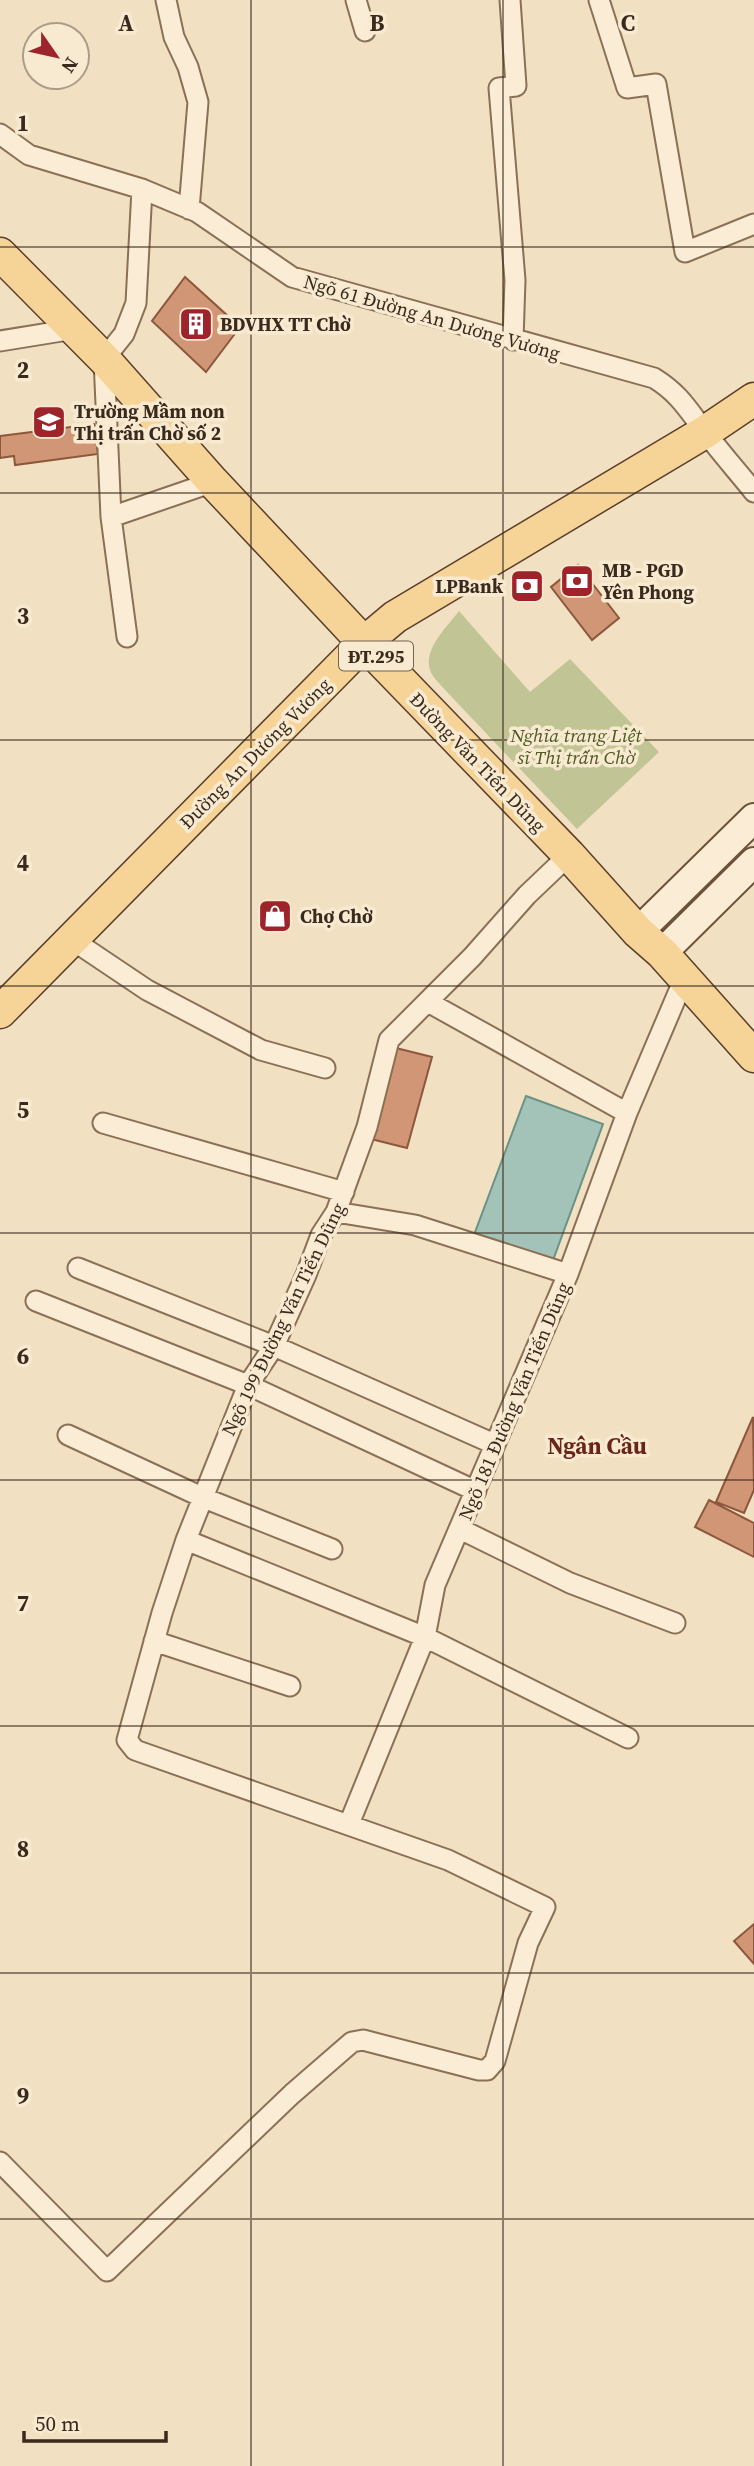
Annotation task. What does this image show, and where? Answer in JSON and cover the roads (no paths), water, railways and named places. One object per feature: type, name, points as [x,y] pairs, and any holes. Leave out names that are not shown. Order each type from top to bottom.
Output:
[{"type":"main road","name":"Đường Văn Tiến Dũng","points":[[0,254],[104,359],[213,482],[569,855],[638,932],[662,953],[754,1056]]},
{"type":"main road","name":"Đường An Dương Vương","points":[[0,1012],[364,643],[396,617],[705,432],[754,399]]},
{"type":"street","points":[[166,0],[174,37],[188,67],[198,102],[189,209]]},
{"type":"street","points":[[356,0],[365,31]]},
{"type":"street","points":[[510,0],[516,86],[499,88],[515,280],[513,340]]},
{"type":"street","points":[[599,0],[627,88],[656,85],[685,252],[754,224]]},
{"type":"street","name":"Ngõ 61 Đường An Dương Vương","points":[[0,134],[29,155],[142,189],[197,212],[292,277],[654,378],[671,389],[686,404],[754,492]]},
{"type":"street","points":[[127,636],[111,517],[104,359],[124,334],[136,303],[142,189]]},
{"type":"street","points":[[0,341],[74,329]]},
{"type":"street","points":[[111,517],[213,482]]},
{"type":"street","points":[[638,932],[754,818]]},
{"type":"street","name":"Ngõ 199 Đường Văn Tiến Dũng","points":[[349,1824],[135,1750],[127,1740],[154,1641],[186,1540],[248,1385],[274,1346],[321,1235],[336,1212],[367,1127],[389,1040],[429,1002],[527,895],[569,855]]},
{"type":"street","points":[[662,953],[754,862]]},
{"type":"street","points":[[71,939],[147,990],[261,1050],[325,1068]]},
{"type":"street","name":"Ngõ 181 Đường Văn Tiến Dũng","points":[[349,1824],[425,1637],[435,1585],[568,1274],[627,1113],[684,979]]},
{"type":"street","points":[[429,1002],[627,1113]]},
{"type":"street","points":[[103,1122],[344,1192]]},
{"type":"street","points":[[336,1212],[415,1226],[568,1274]]},
{"type":"street","points":[[78,1268],[274,1346],[494,1444]]},
{"type":"street","points":[[36,1301],[248,1385],[476,1491]]},
{"type":"street","points":[[68,1435],[204,1498],[332,1549]]},
{"type":"street","points":[[460,1529],[570,1583],[675,1623]]},
{"type":"street","points":[[186,1540],[425,1637],[628,1738]]},
{"type":"street","points":[[154,1641],[290,1686]]},
{"type":"street","points":[[0,2162],[107,2271],[292,2094],[352,2042],[363,2040],[479,2070],[487,2070],[493,2065],[528,1943],[545,1907],[448,1860],[349,1824]]},
{"type":"water","points":[[526,1096],[603,1124],[552,1263],[474,1235]]},
{"type":"place","name":"BDVHX TT Chờ","points":[[196,324]]},
{"type":"place","name":"Trường Mầm non Thị trấn Chờ số 2","points":[[49,422]]},
{"type":"place","name":"MB - PGD Yên Phong","points":[[577,581]]},
{"type":"place","name":"LPBank","points":[[527,586]]},
{"type":"place","name":"Chợ Chờ","points":[[275,916]]},
{"type":"district","name":"Ngân Cầu","points":[[597,1446]]},
{"type":"park label","name":"Nghĩa trang Liệt sĩ Thị trấn Chờ","points":[[576,746]]}]
